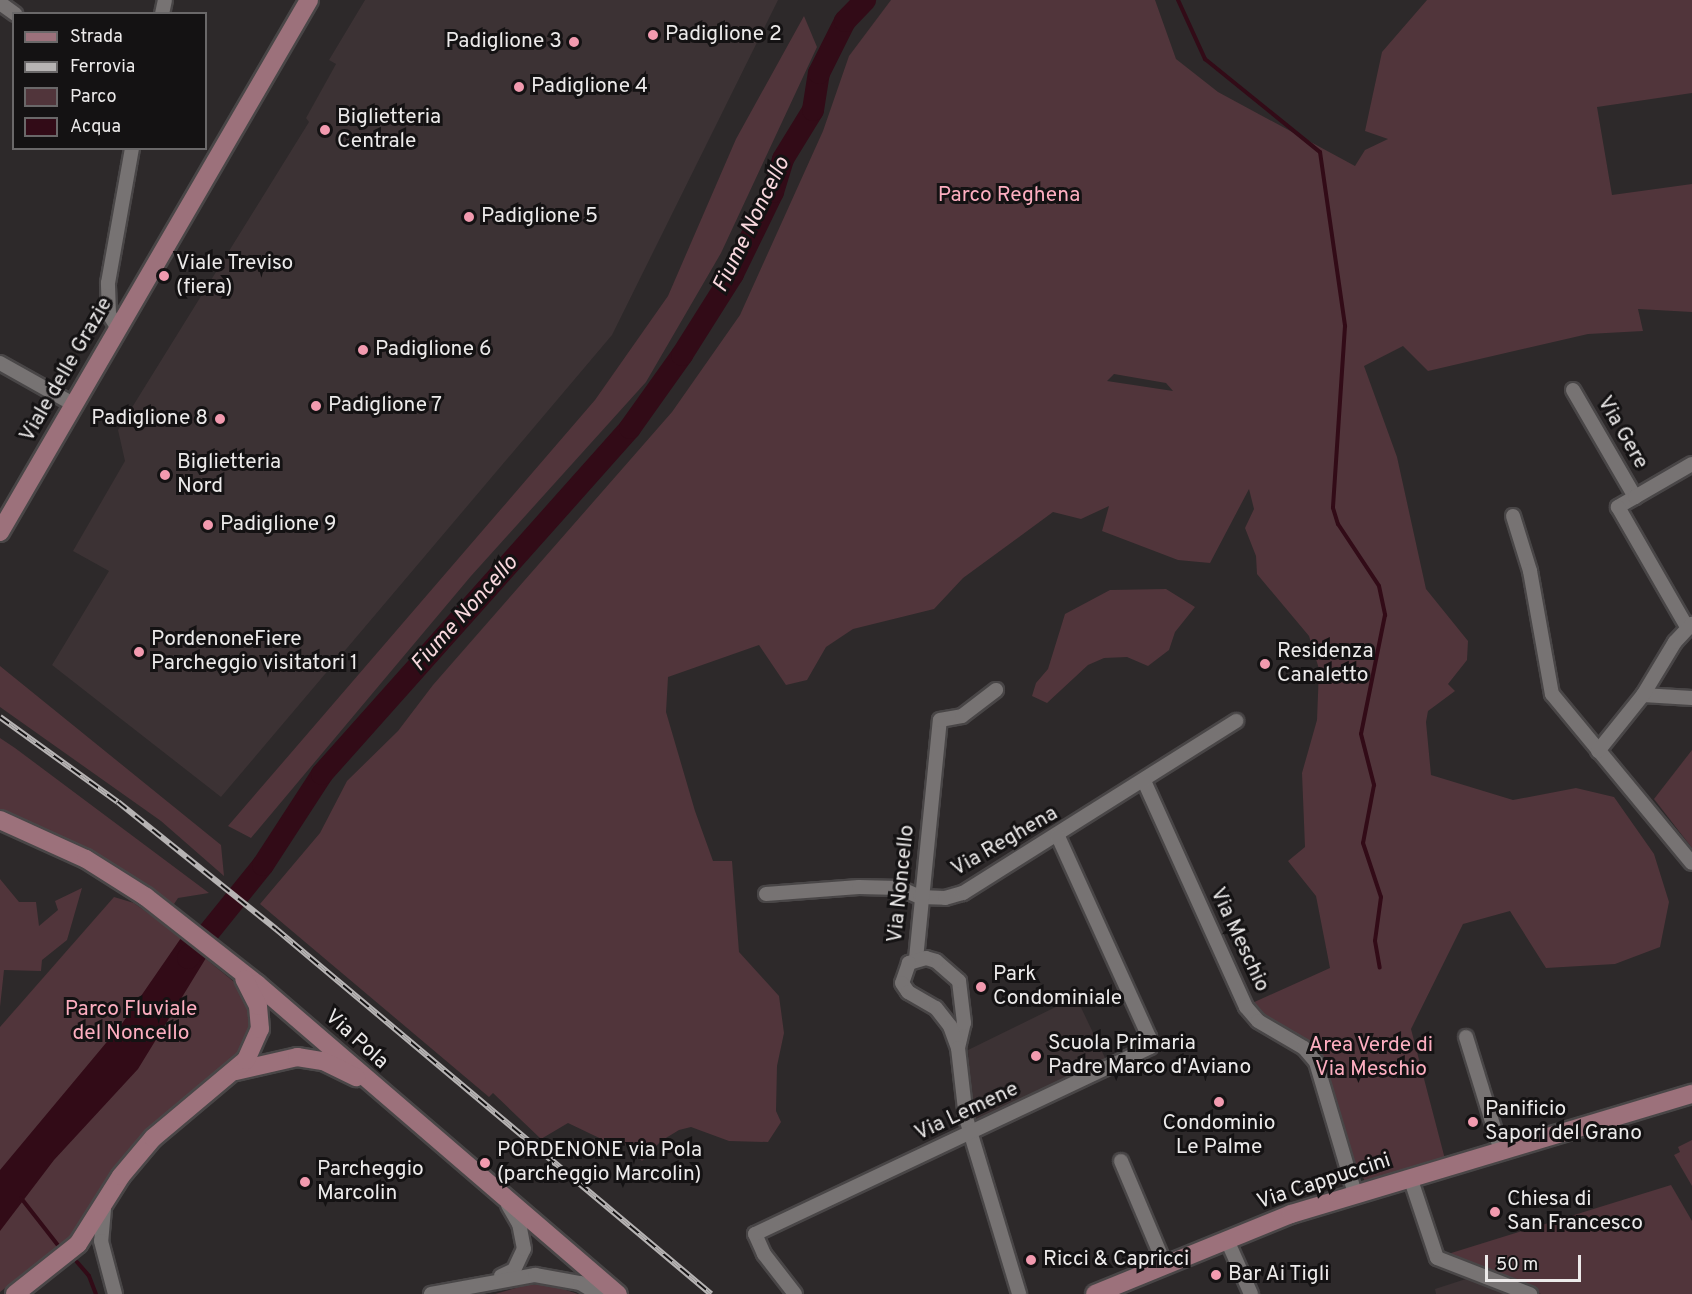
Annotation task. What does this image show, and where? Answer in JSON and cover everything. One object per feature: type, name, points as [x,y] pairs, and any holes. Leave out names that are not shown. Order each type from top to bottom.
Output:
[{"type":"main road","name":"Viale delle Grazie","points":[[0,531],[309,0]]},
{"type":"main road","name":"Via Pola","points":[[0,820],[48,844],[86,859],[146,897],[257,984],[618,1294]]},
{"type":"main road","name":"Via Pola","points":[[0,833],[48,844]]},
{"type":"main road","points":[[15,1294],[72,1251],[110,1193],[153,1138],[236,1071],[256,1045],[260,1029],[258,1006],[235,969]]},
{"type":"main road","points":[[236,1071],[281,1058],[310,1059],[341,1069],[376,1088]]},
{"type":"main road","name":"Via Cappuccini","points":[[1673,1100],[1692,1088]]},
{"type":"main road","name":"Via Cappuccini","points":[[1103,1292],[1227,1240],[1355,1194],[1692,1094]]},
{"type":"street","points":[[0,3],[12,12]]},
{"type":"street","points":[[117,327],[109,314],[108,283],[132,150]]},
{"type":"street","points":[[0,363],[74,404]]},
{"type":"street","name":"Via Gere","points":[[1574,390],[1635,497]]},
{"type":"street","name":"Via Gere","points":[[1598,751],[1644,695],[1645,686],[1690,626],[1618,507],[1692,465]]},
{"type":"street","points":[[1513,516],[1530,571],[1552,694],[1692,863]]},
{"type":"street","name":"Via Noncello","points":[[996,690],[962,716],[940,720],[920,897],[916,959],[904,967],[902,983],[908,992],[936,1008],[950,1026],[958,1048],[970,1134],[1019,1294]]},
{"type":"street","points":[[1644,695],[1692,698]]},
{"type":"street","name":"Via Reghena","points":[[766,894],[869,887],[899,888],[920,897],[945,898],[963,893],[1058,836],[1236,721]]},
{"type":"street","name":"Via Meschio","points":[[1144,781],[1246,1007],[1258,1021],[1304,1048],[1316,1062],[1355,1194]]},
{"type":"street","name":"Via Lemene","points":[[795,1294],[764,1254],[755,1234],[1150,1047],[1149,1037],[1058,836]]},
{"type":"street","points":[[916,959],[936,961],[959,981],[964,1014],[958,1048]]},
{"type":"street","points":[[1466,1037],[1501,1151]]},
{"type":"street","points":[[1121,1161],[1165,1265]]},
{"type":"street","points":[[1410,1177],[1437,1258],[1530,1294]]},
{"type":"street","points":[[110,1193],[100,1233],[115,1294]]},
{"type":"street","points":[[488,1282],[514,1270],[524,1249],[519,1224],[502,1196]]},
{"type":"street","points":[[1227,1240],[1251,1294]]},
{"type":"street","points":[[431,1294],[488,1282],[551,1276],[579,1283],[598,1294]]},
{"type":"shaded area","points":[[365,0],[778,0],[612,335],[221,797],[52,665],[109,571],[73,551],[125,461],[118,430],[309,122],[306,118],[336,64],[329,60]]},
{"type":"shaded area","name":"Scuola Primaria Padre Marco d'Aviano","points":[[1076,997],[1107,1062],[983,1120],[976,1119],[971,1101],[968,1050]]},
{"type":"shaded area","points":[[1472,1277],[1512,1294],[1436,1294],[1435,1289]]},
{"type":"green space","name":"Parco Reghena","points":[[891,0],[1155,0],[1176,59],[1218,92],[1355,166],[1365,150],[1388,139],[1365,131],[1382,52],[1427,0],[1692,0],[1692,93],[1597,107],[1612,195],[1692,184],[1692,312],[1638,309],[1643,331],[1588,334],[1428,371],[1403,346],[1364,366],[1397,457],[1426,589],[1468,641],[1467,660],[1448,684],[1455,691],[1428,711],[1426,722],[1431,775],[1513,800],[1576,788],[1614,797],[1654,854],[1669,902],[1660,947],[1615,964],[1546,968],[1510,911],[1463,924],[1411,1029],[1446,1163],[1367,1185],[1352,1157],[1319,1051],[1259,1015],[1250,1004],[1330,968],[1316,896],[1288,861],[1305,847],[1302,773],[1317,720],[1319,669],[1309,636],[1257,574],[1256,556],[1245,528],[1254,509],[1249,489],[1210,563],[1178,560],[1102,531],[1109,506],[1081,519],[1053,512],[963,578],[934,609],[853,629],[826,647],[807,680],[786,685],[759,645],[668,677],[666,712],[695,811],[713,861],[732,861],[739,952],[779,996],[784,1033],[777,1066],[776,1111],[781,1122],[768,1142],[729,1141],[691,1127],[679,1130],[661,1141],[642,1161],[625,1144],[616,1146],[568,1123],[541,1139],[493,1093],[489,1097],[260,904],[320,833],[347,781],[398,731],[433,685],[672,412],[740,315],[823,131],[849,56]],"holes":[[[1114,374],[1166,383],[1173,391],[1107,381]]]},
{"type":"green space","points":[[804,16],[817,47],[721,253],[646,382],[471,576],[251,838],[228,826],[595,400],[668,296],[736,139]]},
{"type":"green space","points":[[1166,589],[1195,607],[1175,632],[1169,650],[1148,666],[1127,657],[1104,658],[1088,665],[1047,703],[1032,696],[1036,683],[1048,669],[1065,614],[1110,590]]},
{"type":"green space","points":[[0,666],[221,845],[224,876],[161,821],[0,707]]},
{"type":"green space","points":[[0,738],[209,893],[178,898],[172,907],[132,876],[82,846],[0,813]]},
{"type":"green space","points":[[1692,750],[1692,848],[1654,799]]},
{"type":"green space","points":[[0,879],[19,902],[36,902],[39,926],[58,910],[55,901],[82,888],[67,940],[42,960],[41,971],[4,970],[0,1007]]},
{"type":"green space","name":"Parco Fluviale del Noncello","points":[[114,897],[134,903],[233,981],[245,993],[253,1010],[254,1028],[247,1046],[80,1230],[0,1292],[0,1027]]},
{"type":"green space","points":[[1692,1140],[1692,1186],[1674,1155],[1680,1152],[1678,1147]]},
{"type":"green space","points":[[1671,1185],[1692,1221],[1692,1294],[1541,1294],[1448,1254]]},
{"type":"green space","points":[[526,1285],[551,1285],[578,1294],[495,1294]]},
{"type":"water","points":[[181,938],[206,958],[138,1069],[54,1160],[0,1231],[0,1170],[121,1025]]},
{"type":"waterway","name":"Fiume Noncello","points":[[188,958],[263,865],[322,774],[630,428],[682,355],[733,274],[773,192],[783,159],[813,110],[819,73],[845,21],[865,0]]},
{"type":"waterway","points":[[1178,0],[1205,59],[1320,152],[1345,326],[1333,508],[1338,524],[1379,586],[1385,615],[1361,734],[1374,785],[1363,843],[1381,897],[1375,941],[1380,968]]},
{"type":"waterway","points":[[21,1198],[61,1249]]},
{"type":"waterway","points":[[77,1262],[89,1276],[96,1294]]},
{"type":"railway","points":[[0,717],[118,802],[276,929],[711,1294]]},
{"type":"place","name":"Padiglione 2","points":[[653,35]]},
{"type":"place","name":"Padiglione 3","points":[[574,42]]},
{"type":"place","name":"Padiglione 4","points":[[519,87]]},
{"type":"place","name":"Biglietteria Centrale","points":[[325,130]]},
{"type":"place","name":"Padiglione 5","points":[[469,217]]},
{"type":"place","name":"Viale Treviso (fiera)","points":[[164,276]]},
{"type":"place","name":"Padiglione 6","points":[[363,350]]},
{"type":"place","name":"Padiglione 7","points":[[316,406]]},
{"type":"place","name":"Padiglione 8","points":[[220,419]]},
{"type":"place","name":"Biglietteria Nord","points":[[165,475]]},
{"type":"place","name":"Padiglione 9","points":[[208,525]]},
{"type":"place","name":"PordenoneFiere Parcheggio visitatori 1","points":[[139,652]]},
{"type":"place","name":"Residenza Canaletto","points":[[1265,664]]},
{"type":"place","name":"Park Condominiale","points":[[981,987]]},
{"type":"place","name":"Scuola Primaria Padre Marco d'Aviano","points":[[1036,1056]]},
{"type":"place","name":"Condominio Le Palme","points":[[1219,1102]]},
{"type":"place","name":"Panificio Sapori del Grano","points":[[1473,1122]]},
{"type":"place","name":"PORDENONE via Pola (parcheggio Marcolin)","points":[[485,1163]]},
{"type":"place","name":"Parcheggio Marcolin","points":[[305,1182]]},
{"type":"place","name":"Chiesa di San Francesco","points":[[1495,1212]]},
{"type":"place","name":"Ricci & Capricci","points":[[1031,1260]]},
{"type":"place","name":"Bar Ai Tigli","points":[[1216,1275]]},
{"type":"park label","name":"Area Verde di Via Meschio","points":[[1371,1058]]}]
